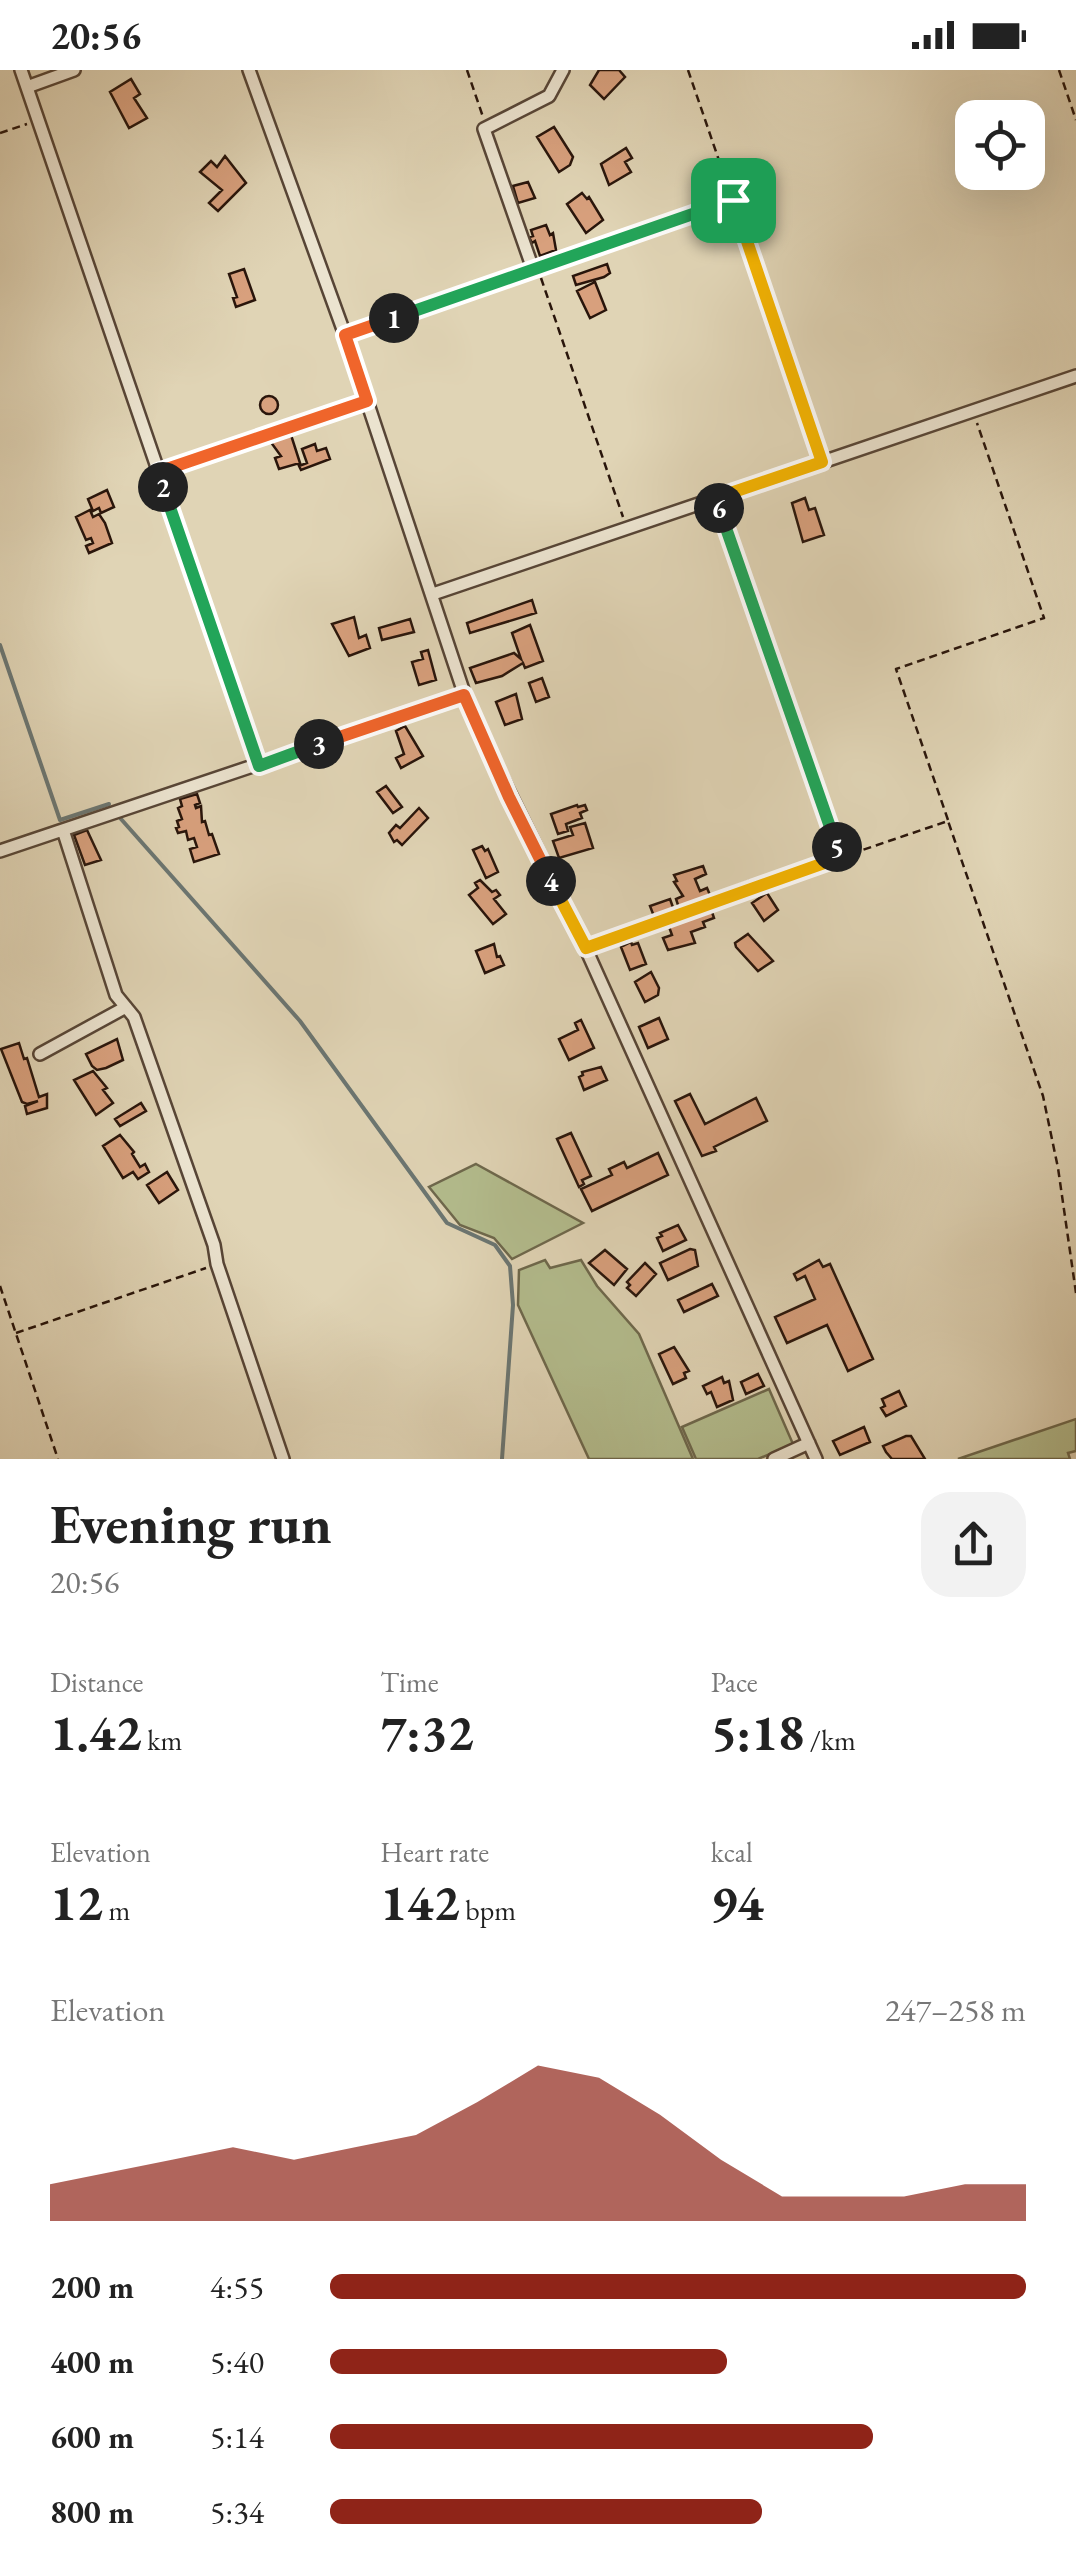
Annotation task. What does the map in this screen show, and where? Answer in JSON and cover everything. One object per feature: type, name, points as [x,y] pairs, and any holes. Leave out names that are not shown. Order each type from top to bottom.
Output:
[{"type":"street","points":[[21,70],[259,766]]},
{"type":"street","points":[[27,87],[74,70]]},
{"type":"street","points":[[250,70],[345,335],[464,695],[509,797],[586,948],[816,1459]]},
{"type":"street","points":[[535,268],[484,129],[549,96],[563,70]]},
{"type":"street","points":[[345,335],[628,236]]},
{"type":"street","points":[[433,594],[1076,376]]},
{"type":"street","points":[[158,472],[367,401]]},
{"type":"street","points":[[0,851],[464,695]]},
{"type":"street","points":[[63,830],[116,994],[134,1018],[214,1244],[217,1264],[284,1459]]},
{"type":"street","points":[[586,948],[752,887]]},
{"type":"street","points":[[40,1054],[126,1007]]},
{"type":"street","points":[[774,1459],[809,1443]]},
{"type":"path","points":[[468,70],[484,129]]},
{"type":"path","points":[[688,70],[822,462]]},
{"type":"path","points":[[1059,70],[1076,120]]},
{"type":"path","points":[[0,133],[38,120]]},
{"type":"path","points":[[628,236],[733,200]]},
{"type":"path","points":[[535,268],[627,529]]},
{"type":"path","points":[[974,411],[1044,618],[896,669],[1042,1096],[1058,1168],[1076,1293]]},
{"type":"path","points":[[716,498],[841,857]]},
{"type":"path","points":[[752,887],[948,821]]},
{"type":"path","points":[[16,1333],[217,1264]]},
{"type":"path","points":[[0,1286],[58,1459]]},
{"type":"green space","points":[[476,1164],[583,1223],[512,1259],[494,1238],[460,1225],[429,1187]]},
{"type":"green space","points":[[545,1260],[550,1268],[581,1260],[597,1286],[639,1334],[693,1459],[589,1459],[518,1305],[519,1270]]},
{"type":"green space","points":[[769,1389],[793,1444],[758,1459],[696,1459],[682,1427]]},
{"type":"green space","points":[[1076,1419],[1076,1451],[1068,1453],[1070,1459],[958,1459]]},
{"type":"building","points":[[599,70],[619,70],[625,77],[604,99],[590,85]]},
{"type":"building","points":[[131,79],[140,94],[134,98],[147,118],[129,128],[110,92]]},
{"type":"building","points":[[554,127],[573,157],[570,165],[559,172],[537,137]]},
{"type":"building","points":[[626,148],[632,158],[625,162],[631,172],[609,185],[601,164]]},
{"type":"building","points":[[225,156],[246,183],[218,211],[209,203],[222,190],[200,172],[211,161],[217,167]]},
{"type":"building","points":[[528,182],[535,198],[518,203],[513,186]]},
{"type":"building","points":[[582,193],[589,197],[603,220],[586,233],[567,204]]},
{"type":"building","points":[[546,225],[550,235],[553,233],[556,250],[540,256],[535,241],[532,243],[529,237],[533,236],[531,230]]},
{"type":"building","points":[[607,264],[610,273],[576,285],[573,276]]},
{"type":"building","points":[[244,269],[255,300],[236,307],[233,298],[237,297],[229,274]]},
{"type":"building","points":[[595,282],[606,310],[590,318],[577,291]]},
{"type":"building","points":[[269,396],[276,398],[276,412],[269,414],[262,412],[260,405],[262,398]]},
{"type":"building","points":[[291,435],[300,463],[279,469],[275,458],[281,456],[270,441]]},
{"type":"building","points":[[315,444],[317,451],[326,448],[330,459],[301,470],[299,466],[307,463],[302,449]]},
{"type":"building","points":[[107,490],[114,507],[101,513],[99,508],[93,511],[88,499]]},
{"type":"building","points":[[805,498],[809,510],[815,508],[824,535],[803,542],[792,503]]},
{"type":"building","points":[[90,510],[93,517],[99,514],[105,523],[112,543],[89,553],[86,546],[93,543],[91,538],[86,540],[76,517]]},
{"type":"building","points":[[532,600],[536,613],[470,633],[467,623]]},
{"type":"building","points":[[354,617],[359,638],[366,635],[370,648],[349,656],[332,624]]},
{"type":"building","points":[[410,619],[414,632],[382,640],[379,628]]},
{"type":"building","points":[[530,625],[543,661],[525,668],[523,663],[502,676],[476,683],[470,668],[514,653],[521,659],[512,633]]},
{"type":"building","points":[[428,650],[436,680],[419,685],[412,662],[423,659],[421,652]]},
{"type":"building","points":[[542,678],[549,697],[536,702],[529,683]]},
{"type":"building","points":[[516,694],[522,719],[505,725],[496,702]]},
{"type":"building","points":[[405,726],[423,756],[401,768],[396,758],[404,754],[396,731]]},
{"type":"building","points":[[386,786],[402,807],[393,813],[377,792]]},
{"type":"building","points":[[197,794],[200,803],[196,808],[201,806],[202,822],[212,834],[219,854],[194,862],[190,849],[197,847],[194,838],[188,840],[186,831],[178,833],[176,828],[177,821],[182,819],[180,799]]},
{"type":"building","points":[[585,805],[587,810],[580,813],[582,818],[566,824],[568,831],[558,834],[551,814]]},
{"type":"building","points":[[419,808],[428,818],[402,845],[394,842],[389,833],[396,825],[400,828]]},
{"type":"building","points":[[585,823],[593,848],[559,858],[553,841],[573,835],[570,827]]},
{"type":"building","points":[[87,830],[101,860],[85,865],[74,835]]},
{"type":"building","points":[[482,846],[485,851],[488,849],[498,872],[486,878],[473,850]]},
{"type":"building","points":[[703,866],[706,874],[695,879],[700,891],[707,888],[710,895],[679,908],[676,899],[683,896],[674,875]]},
{"type":"building","points":[[480,880],[500,895],[494,899],[506,914],[493,924],[469,895],[478,888],[475,883]]},
{"type":"building","points":[[767,893],[778,910],[764,921],[752,903]]},
{"type":"building","points":[[670,899],[675,913],[655,919],[650,906]]},
{"type":"building","points":[[711,909],[714,918],[703,922],[705,927],[691,932],[695,943],[668,950],[663,938],[672,935],[668,924]]},
{"type":"building","points":[[748,934],[773,961],[758,971],[736,947],[735,943]]},
{"type":"building","points":[[638,943],[646,964],[630,970],[621,947]]},
{"type":"building","points":[[494,944],[504,965],[485,973],[476,951]]},
{"type":"building","points":[[651,972],[658,995],[645,1002],[635,982]]},
{"type":"building","points":[[659,1018],[668,1039],[648,1048],[639,1027]]},
{"type":"building","points":[[581,1020],[594,1048],[569,1060],[559,1039],[578,1030],[575,1023]]},
{"type":"building","points":[[117,1039],[123,1060],[97,1070],[86,1054]]},
{"type":"building","points":[[19,1043],[39,1097],[47,1094],[47,1108],[27,1114],[25,1106],[38,1101],[22,1102],[1,1049]]},
{"type":"building","points":[[601,1067],[607,1080],[584,1090],[579,1077],[582,1072]]},
{"type":"building","points":[[93,1071],[113,1103],[96,1115],[74,1080]]},
{"type":"building","points":[[690,1094],[705,1124],[756,1098],[767,1121],[702,1156],[675,1101]]},
{"type":"building","points":[[141,1103],[146,1111],[120,1126],[115,1119]]},
{"type":"building","points":[[571,1133],[591,1176],[582,1180],[584,1184],[579,1187],[557,1139]]},
{"type":"building","points":[[120,1135],[140,1167],[145,1164],[149,1172],[138,1179],[133,1172],[123,1178],[103,1146]]},
{"type":"building","points":[[658,1153],[668,1175],[592,1211],[581,1189],[612,1175],[609,1169],[624,1162],[627,1168]]},
{"type":"building","points":[[167,1172],[178,1190],[159,1203],[147,1185]]},
{"type":"building","points":[[678,1225],[686,1240],[663,1251],[657,1238]]},
{"type":"building","points":[[605,1250],[627,1269],[614,1285],[589,1263]]},
{"type":"building","points":[[695,1250],[698,1266],[668,1280],[660,1263]]},
{"type":"building","points":[[819,1260],[823,1267],[830,1264],[873,1359],[848,1371],[827,1325],[787,1343],[775,1317],[815,1299],[805,1276],[797,1280],[794,1274]]},
{"type":"building","points":[[645,1263],[656,1274],[636,1296],[627,1288],[627,1282]]},
{"type":"building","points":[[712,1284],[718,1296],[684,1312],[678,1300]]},
{"type":"building","points":[[674,1347],[689,1371],[684,1373],[686,1378],[673,1384],[659,1354]]},
{"type":"building","points":[[758,1374],[764,1386],[746,1394],[741,1382]]},
{"type":"building","points":[[722,1377],[724,1383],[729,1381],[733,1400],[717,1407],[711,1392],[707,1394],[703,1386]]},
{"type":"building","points":[[899,1391],[906,1406],[886,1416],[881,1408],[885,1406],[882,1399]]},
{"type":"building","points":[[864,1427],[870,1442],[840,1455],[833,1441]]},
{"type":"building","points":[[911,1436],[925,1459],[892,1459],[886,1452],[883,1446]]},
{"type":"waterway","points":[[0,645],[60,820],[109,804]]},
{"type":"waterway","points":[[121,819],[300,1021],[447,1223],[495,1245],[510,1266],[513,1305],[502,1459]]},
{"type":"route","points":[[733,200],[822,462],[716,498],[841,857],[586,948],[509,797],[464,695],[259,766],[158,472],[367,401],[345,335],[733,200]]}]
